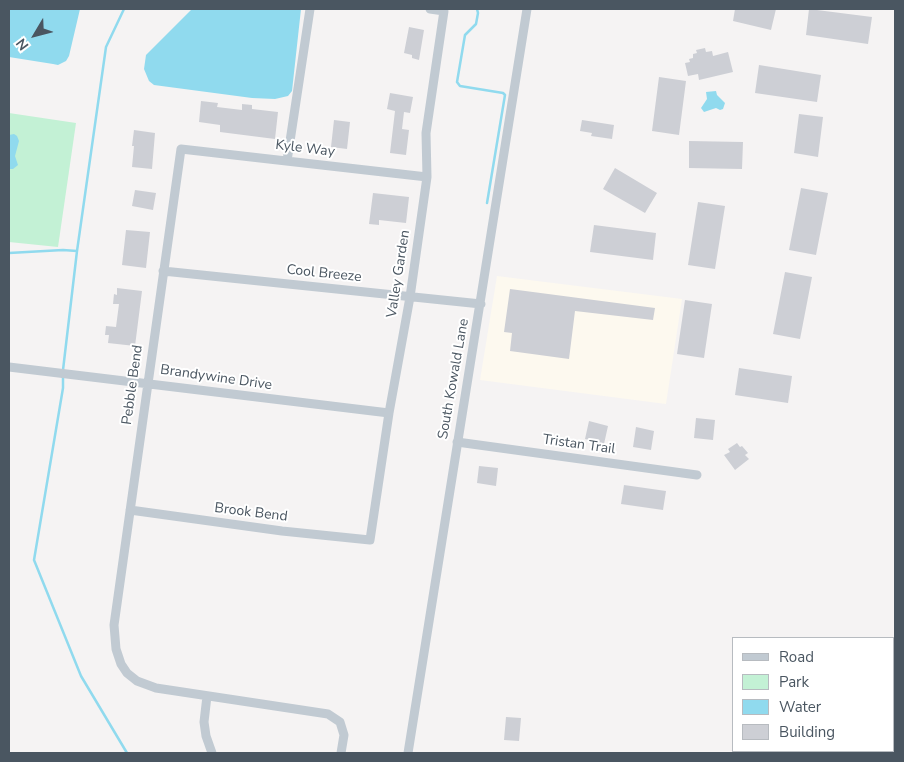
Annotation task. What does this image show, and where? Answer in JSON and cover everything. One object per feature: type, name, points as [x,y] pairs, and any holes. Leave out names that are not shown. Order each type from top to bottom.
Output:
[{"type":"street","points":[[287,161],[310,9]]},
{"type":"street","name":"Valley Garden","points":[[370,540],[389,413],[410,297],[427,177],[426,133],[444,11],[430,9]]},
{"type":"street","name":"South Kowald Lane","points":[[408,753],[527,9]]},
{"type":"street","name":"Kyle Way","points":[[181,148],[427,177]]},
{"type":"street","name":"Pebble Bend","points":[[181,148],[114,625],[116,649],[121,664],[127,673],[137,681],[156,688],[328,714],[340,722],[344,735],[341,753]]},
{"type":"street","name":"Cool Breeze","points":[[163,271],[481,304]]},
{"type":"street","name":"Brandywine Drive","points":[[9,366],[389,413]]},
{"type":"street","name":"Tristan Trail","points":[[457,442],[697,475]]},
{"type":"street","name":"Brook Bend","points":[[130,510],[282,531],[370,540]]},
{"type":"street","points":[[207,696],[204,722],[206,736],[212,753]]},
{"type":"shaded area","points":[[497,276],[682,299],[666,404],[480,380]]},
{"type":"green space","points":[[9,113],[76,123],[58,247],[9,242]]},
{"type":"water","points":[[9,9],[80,9],[69,56],[66,61],[58,65],[9,57]]},
{"type":"water","points":[[192,9],[301,9],[292,91],[288,96],[275,99],[252,98],[154,85],[149,81],[144,69],[146,55]]},
{"type":"water","points":[[716,91],[717,95],[725,103],[723,109],[716,108],[704,112],[701,108],[707,99],[706,92]]},
{"type":"water","points":[[14,134],[19,141],[15,156],[18,165],[13,169],[9,169],[9,135]]},
{"type":"building","points":[[735,9],[776,9],[771,30],[733,21]]},
{"type":"building","points":[[809,9],[872,17],[868,44],[806,35]]},
{"type":"building","points":[[409,27],[424,30],[419,60],[412,58],[412,55],[404,53]]},
{"type":"building","points":[[705,48],[706,52],[712,51],[713,56],[728,52],[733,72],[699,80],[698,74],[688,76],[685,63],[690,62],[689,59],[693,58],[693,54],[697,53],[696,50]]},
{"type":"building","points":[[759,65],[821,75],[817,102],[755,93]]},
{"type":"building","points":[[659,77],[686,81],[679,135],[652,131]]},
{"type":"building","points":[[390,93],[413,97],[410,113],[404,112],[402,129],[409,130],[406,155],[390,153],[395,111],[387,109]]},
{"type":"building","points":[[201,101],[218,103],[217,107],[242,110],[242,104],[252,105],[252,109],[278,112],[275,139],[220,132],[220,125],[199,122]]},
{"type":"building","points":[[799,114],[823,117],[818,157],[794,153]]},
{"type":"building","points":[[334,120],[350,122],[347,149],[331,147]]},
{"type":"building","points":[[582,120],[614,125],[612,139],[591,136],[592,133],[580,131]]},
{"type":"building","points":[[134,130],[155,133],[152,169],[132,167]]},
{"type":"building","points":[[689,141],[743,142],[742,169],[689,168]]},
{"type":"building","points":[[615,168],[657,193],[645,213],[603,189]]},
{"type":"building","points":[[801,188],[828,193],[816,255],[789,250]]},
{"type":"building","points":[[135,190],[156,193],[153,210],[132,206]]},
{"type":"building","points":[[373,193],[409,197],[406,223],[379,220],[379,225],[369,224]]},
{"type":"building","points":[[698,202],[725,206],[715,269],[688,265]]},
{"type":"building","points":[[594,225],[656,233],[653,260],[590,252]]},
{"type":"building","points":[[126,230],[150,232],[146,268],[122,265]]},
{"type":"building","points":[[785,272],[812,277],[800,339],[773,334]]},
{"type":"building","points":[[117,288],[142,291],[135,346],[108,343],[109,335],[105,335],[106,326],[116,327],[119,304],[113,304],[114,294],[117,295]]},
{"type":"building","points":[[510,289],[655,308],[653,320],[575,311],[569,359],[510,351],[512,333],[504,332]]},
{"type":"building","points":[[685,300],[712,304],[704,358],[677,354]]},
{"type":"building","points":[[739,368],[792,376],[788,403],[735,395]]},
{"type":"building","points":[[696,418],[715,420],[713,440],[694,438]]},
{"type":"building","points":[[589,421],[608,426],[604,444],[585,439]]},
{"type":"building","points":[[636,427],[654,431],[651,450],[633,447]]},
{"type":"building","points":[[737,443],[748,453],[745,455],[749,459],[735,470],[724,455],[730,452],[728,449]]},
{"type":"building","points":[[479,466],[498,468],[496,486],[477,483]]},
{"type":"building","points":[[624,485],[666,491],[663,510],[621,504]]},
{"type":"building","points":[[506,717],[521,718],[519,741],[504,740]]},
{"type":"waterway","points":[[63,370],[77,251],[106,47],[124,9]]},
{"type":"waterway","points":[[477,9],[476,24],[465,35],[457,82],[460,86],[503,93],[505,95],[487,203]]},
{"type":"waterway","points":[[9,253],[77,251]]},
{"type":"waterway","points":[[63,376],[63,388],[34,560],[81,676],[127,753]]}]
